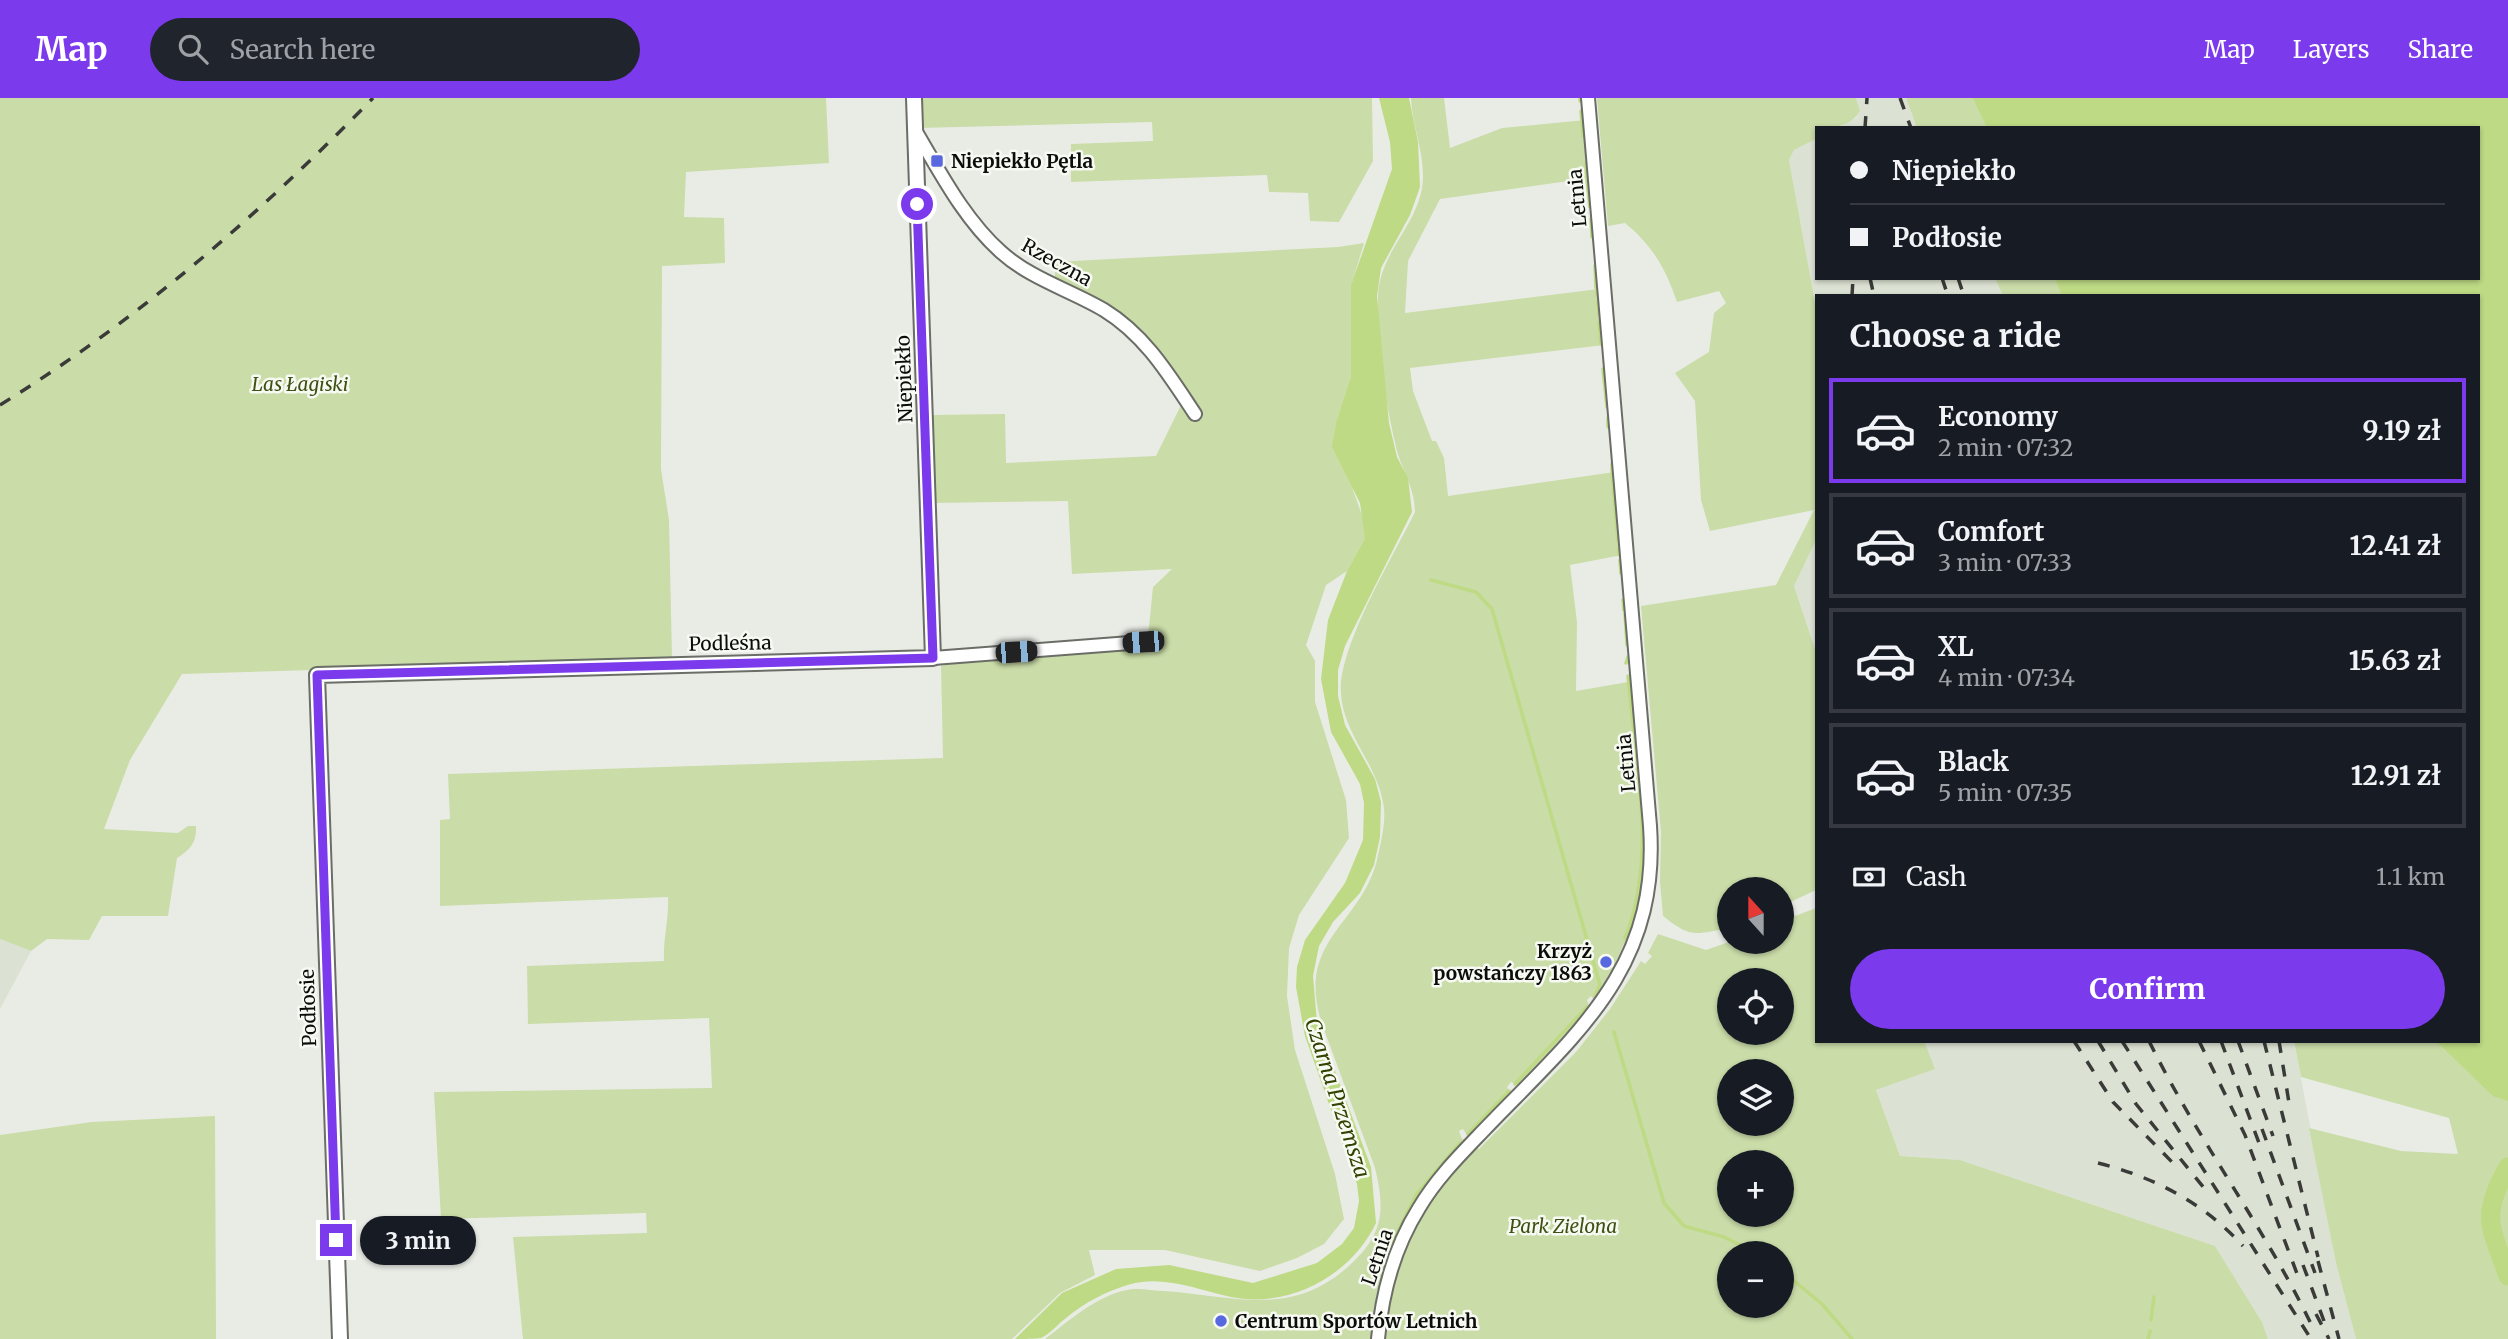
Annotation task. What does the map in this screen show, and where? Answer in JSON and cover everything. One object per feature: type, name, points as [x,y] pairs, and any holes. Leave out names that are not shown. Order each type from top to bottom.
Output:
[{"type":"street","name":"Niepiekło","points":[[914,98],[933,658]]},
{"type":"street","name":"Letnia","points":[[1378,1339],[1390,1274],[1419,1208],[1453,1163],[1599,1008],[1625,964],[1647,899],[1651,859],[1650,826],[1588,98]]},
{"type":"street","name":"Rzeczna","points":[[915,130],[946,183],[984,235],[1015,262],[1047,283],[1105,311],[1142,341],[1164,364],[1195,414]]},
{"type":"street","name":"Podleśna","points":[[317,675],[933,658],[1143,642]]},
{"type":"street","name":"Podłosie","points":[[317,675],[340,1339]]},
{"type":"shaded area","points":[[1856,98],[1906,98],[1916,126],[1841,126],[1856,118],[1860,111]]},
{"type":"shaded area","points":[[1815,140],[1815,280],[1996,280],[2002,294],[1815,294],[1815,303],[1789,160],[1794,150]]},
{"type":"shaded area","points":[[1815,542],[1815,649],[1794,586]]},
{"type":"shaded area","points":[[0,939],[31,951],[0,1009]]},
{"type":"shaded area","points":[[1925,1043],[2294,1043],[2336,1263],[2356,1339],[2268,1339],[2262,1322],[2215,1246],[1960,1160],[1900,1156],[1876,1090],[1934,1069]]},
{"type":"green space","name":"Las Łagiski","points":[[0,98],[826,98],[829,163],[686,172],[684,217],[724,218],[725,263],[662,266],[661,469],[669,520],[672,659],[182,674],[130,760],[104,829],[178,833],[188,826],[196,826],[192,845],[177,858],[168,916],[102,916],[89,940],[47,939],[31,951],[0,939]]},
{"type":"green space","points":[[918,98],[1372,98],[1373,161],[1339,222],[1310,221],[1308,193],[1269,192],[1267,175],[1071,182],[1071,144],[1153,141],[1152,122],[918,128]]},
{"type":"green space","name":"Park Zielona","points":[[1411,98],[1444,98],[1450,148],[1502,128],[1585,120],[1590,178],[1440,199],[1408,261],[1405,313],[1599,289],[1604,345],[1410,368],[1413,391],[1432,441],[1436,441],[1444,458],[1448,496],[1615,472],[1622,555],[1570,565],[1577,622],[1576,691],[1634,681],[1645,829],[1643,891],[1629,941],[1623,945],[1615,965],[1604,963],[1614,968],[1606,982],[1609,984],[1594,1000],[1591,996],[1587,1000],[1591,1010],[1519,1086],[1511,1082],[1507,1087],[1511,1094],[1469,1138],[1463,1129],[1459,1131],[1462,1139],[1467,1139],[1479,1149],[1576,1052],[1610,1009],[1641,961],[1645,964],[1652,956],[1648,953],[1658,934],[1706,950],[1717,946],[1717,954],[1794,954],[1794,916],[1815,908],[1815,1043],[1925,1043],[1935,1069],[1876,1090],[1900,1156],[1960,1160],[2215,1246],[2262,1322],[2268,1339],[1045,1339],[1094,1303],[1131,1289],[1262,1300],[1307,1292],[1329,1281],[1351,1264],[1362,1253],[1376,1231],[1381,1208],[1375,1168],[1322,1024],[1316,996],[1317,972],[1323,952],[1369,882],[1377,860],[1384,824],[1379,788],[1343,708],[1342,674],[1357,627],[1415,512],[1413,496],[1397,451],[1389,413],[1380,355],[1378,297],[1384,267],[1418,202],[1423,166]]},
{"type":"green space","points":[[1597,98],[1856,98],[1860,111],[1852,120],[1838,126],[1815,126],[1815,140],[1794,150],[1789,160],[1815,303],[1815,542],[1794,586],[1815,649],[1815,890],[1794,900],[1794,877],[1717,877],[1717,930],[1701,933],[1681,928],[1663,916],[1660,882],[1661,832],[1641,606],[1776,585],[1814,510],[1710,531],[1701,500],[1695,401],[1675,373],[1709,352],[1714,313],[1726,303],[1719,291],[1677,302],[1663,268],[1643,240],[1625,223],[1608,226]]},
{"type":"green space","points":[[1906,98],[2508,98],[2508,1339],[2356,1339],[2336,1263],[2309,1128],[2401,1151],[2458,1154],[2449,1118],[2301,1077],[2294,1043],[2480,1043],[2480,294],[2002,294],[1996,280],[2480,280],[2480,126],[1916,126]]},
{"type":"green space","points":[[1364,243],[1351,286],[1351,376],[1337,419],[1353,490],[1365,524],[1365,538],[1347,571],[1326,585],[1306,645],[1315,661],[1315,702],[1346,800],[1349,838],[1299,915],[1289,948],[1287,996],[1295,1050],[1335,1174],[1344,1219],[1324,1244],[1297,1258],[1260,1271],[1165,1250],[1089,1250],[1095,1275],[1060,1293],[1012,1339],[523,1339],[513,1237],[647,1233],[646,1213],[441,1219],[434,1092],[712,1088],[709,1018],[528,1024],[527,966],[664,961],[668,897],[440,906],[440,820],[450,819],[448,774],[943,758],[941,666],[967,659],[1147,647],[1153,587],[1172,569],[1072,574],[1068,501],[931,503],[931,415],[1005,414],[1006,463],[1156,456],[1187,393],[1164,356],[1129,324],[1055,279],[1055,262],[1338,247]]},
{"type":"green space","points":[[215,1116],[216,1339],[0,1339],[0,1135],[92,1122]]},
{"type":"water","name":"Czarna Przemsza","points":[[1379,98],[1409,98],[1418,142],[1420,187],[1410,215],[1381,268],[1377,296],[1389,423],[1397,457],[1408,478],[1412,512],[1345,646],[1338,670],[1338,696],[1345,725],[1375,779],[1381,802],[1380,837],[1374,865],[1360,893],[1333,922],[1319,946],[1313,976],[1317,1023],[1371,1167],[1376,1223],[1351,1259],[1316,1284],[1295,1293],[1253,1299],[1231,1297],[1169,1282],[1143,1282],[1122,1287],[1097,1298],[1073,1312],[1041,1338],[1015,1339],[1062,1293],[1116,1269],[1169,1265],[1253,1283],[1317,1263],[1342,1244],[1354,1228],[1359,1201],[1357,1184],[1305,1036],[1296,987],[1297,967],[1305,940],[1345,883],[1363,840],[1364,803],[1360,784],[1331,732],[1321,679],[1328,620],[1347,571],[1365,538],[1360,503],[1332,447],[1337,419],[1351,376],[1351,285],[1392,169],[1390,142]]},
{"type":"water","points":[[1973,98],[2508,98],[2508,1101],[2493,1096],[2438,1043],[2480,1043],[2480,294],[2061,294],[2056,280],[2480,280],[2480,126],[1986,126]]},
{"type":"waterway","points":[[1581,111],[1583,136]]},
{"type":"waterway","points":[[1586,163],[1587,177]]},
{"type":"waterway","points":[[1587,180],[1590,207]]},
{"type":"waterway","points":[[1591,219],[1592,237]]},
{"type":"waterway","points":[[1595,266],[1596,288]]},
{"type":"waterway","points":[[1598,302],[1599,314]]},
{"type":"waterway","points":[[1599,322],[1601,344]]},
{"type":"waterway","points":[[1603,369],[1607,407]]},
{"type":"waterway","points":[[1608,418],[1608,427]]},
{"type":"waterway","points":[[1612,464],[1612,470]]},
{"type":"waterway","points":[[1612,472],[1618,540]]},
{"type":"waterway","points":[[1619,548],[1619,555]]},
{"type":"waterway","points":[[1620,560],[1621,573]]},
{"type":"waterway","points":[[1431,580],[1476,592],[1492,609],[1600,985],[1595,996]]},
{"type":"waterway","points":[[1623,600],[1624,610]]},
{"type":"waterway","points":[[1625,614],[1627,645]]},
{"type":"waterway","points":[[1626,663],[1628,657]]},
{"type":"waterway","points":[[1625,938],[1635,907],[1642,842],[1642,808],[1628,676]]},
{"type":"waterway","points":[[1515,1084],[1587,1007]]},
{"type":"waterway","points":[[1614,1032],[1664,1203],[1684,1226],[1732,1241]]},
{"type":"waterway","points":[[1468,1134],[1509,1091]]},
{"type":"waterway","points":[[1379,1269],[1416,1195],[1460,1143]]},
{"type":"waterway","points":[[2508,1167],[2499,1184],[2491,1210],[2496,1244],[2508,1276]]},
{"type":"waterway","points":[[1794,1281],[1822,1304],[1852,1339]]},
{"type":"waterway","points":[[2151,1320],[2154,1297]]},
{"type":"waterway","points":[[2148,1339],[2150,1331]]},
{"type":"railway","points":[[0,405],[101,337],[196,263],[286,183],[373,98]]},
{"type":"railway","points":[[1865,126],[1867,98]]},
{"type":"railway","points":[[1900,98],[1910,126]]},
{"type":"railway","points":[[1852,294],[1853,280]]},
{"type":"railway","points":[[1870,280],[1874,294]]},
{"type":"railway","points":[[1943,280],[1947,294]]},
{"type":"railway","points":[[1959,280],[1963,294]]},
{"type":"railway","points":[[2075,1043],[2113,1102],[2172,1162]]},
{"type":"railway","points":[[2099,1043],[2136,1104],[2204,1188]]},
{"type":"railway","points":[[2123,1043],[2311,1339]]},
{"type":"railway","points":[[2150,1043],[2189,1114],[2275,1256],[2314,1330]]},
{"type":"railway","points":[[2200,1043],[2245,1135],[2299,1279]]},
{"type":"railway","points":[[2222,1043],[2259,1143]]},
{"type":"railway","points":[[2239,1043],[2273,1136]]},
{"type":"railway","points":[[2264,1043],[2318,1257]]},
{"type":"railway","points":[[2279,1043],[2290,1109]]},
{"type":"railway","points":[[2262,1129],[2315,1273]]},
{"type":"railway","points":[[2098,1163],[2139,1176],[2177,1194],[2212,1217],[2243,1246]]},
{"type":"railway","points":[[2318,1261],[2339,1339]]},
{"type":"railway","points":[[2303,1265],[2324,1321]]},
{"type":"railway","points":[[2316,1314],[2329,1339]]},
{"type":"place","name":"Niepiekło Pętla","points":[[937,161]]},
{"type":"place","name":"Krzyż powstańczy 1863","points":[[1606,962]]},
{"type":"place","name":"Centrum Sportów Letnich","points":[[1221,1321]]},
{"type":"route","points":[[336,1240],[317,675],[933,658],[917,204]]}]
